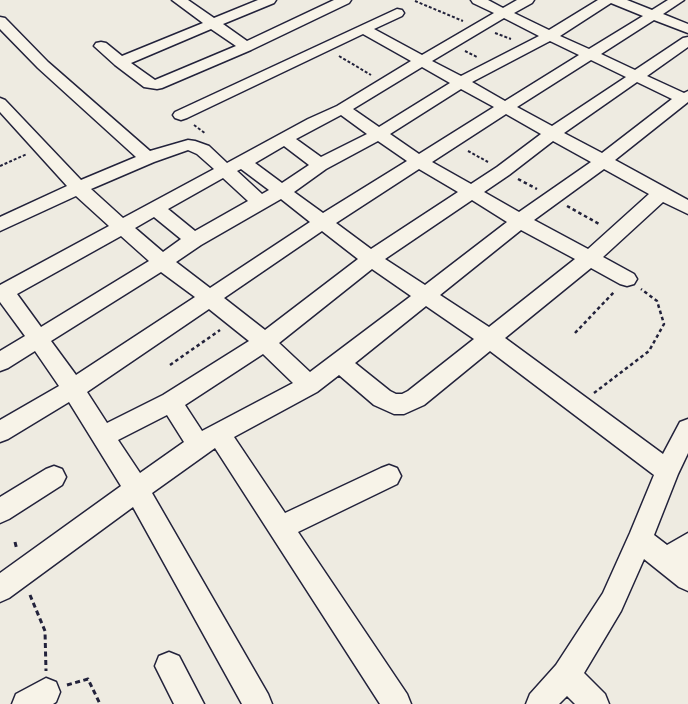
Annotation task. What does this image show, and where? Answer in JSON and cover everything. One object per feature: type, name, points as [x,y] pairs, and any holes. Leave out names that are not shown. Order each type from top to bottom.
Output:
[{"type":"street","points":[[101,46],[150,84],[157,85],[246,47],[344,0]]},
{"type":"street","points":[[0,589],[208,440],[309,385],[340,363],[520,221],[603,161],[685,97],[590,55],[478,0]]},
{"type":"street","points":[[258,704],[137,490],[104,436],[39,338],[2,293],[155,208],[225,170],[243,162],[284,138],[342,109],[478,27],[526,0]]},
{"type":"street","points":[[0,362],[162,262],[194,240],[260,202],[283,191],[320,165],[378,134],[461,82],[550,36],[607,0]]},
{"type":"street","points":[[615,0],[688,29]]},
{"type":"street","points":[[0,432],[73,389],[323,222],[677,0]]},
{"type":"street","points":[[186,1],[213,24],[246,47]]},
{"type":"street","points":[[120,62],[213,24],[252,3],[271,11],[289,26]]},
{"type":"street","points":[[181,115],[397,13]]},
{"type":"street","points":[[0,21],[43,65],[148,158]]},
{"type":"street","points":[[364,29],[506,106],[553,134],[688,208]]},
{"type":"street","points":[[104,436],[171,402],[265,342],[371,259],[503,171],[553,134],[688,41]]},
{"type":"street","points":[[0,103],[78,188],[162,262],[237,318],[265,342],[309,385]]},
{"type":"street","points":[[342,109],[418,162],[520,221],[627,279]]},
{"type":"street","points":[[284,138],[320,165]]},
{"type":"street","points":[[2,221],[148,158],[188,145],[195,146],[203,150],[260,202]]},
{"type":"street","points":[[243,162],[371,259],[490,339],[667,471]]},
{"type":"street","points":[[340,363],[382,398],[394,404],[404,404],[416,398],[590,258],[662,193]]},
{"type":"street","points":[[155,208],[194,240]]},
{"type":"street","points":[[171,402],[208,440],[280,528],[398,704]]},
{"type":"street","points":[[540,704],[566,674],[612,602],[640,540],[667,471],[688,429]]},
{"type":"street","points":[[280,528],[389,476]]},
{"type":"street","points":[[0,511],[54,477]]},
{"type":"street","points":[[640,540],[688,578]]},
{"type":"street","points":[[666,560],[688,546]]},
{"type":"street","points":[[169,666],[190,704]]},
{"type":"street","points":[[566,674],[595,704]]},
{"type":"path","points":[[415,1],[529,46]]},
{"type":"path","points":[[450,44],[493,66]]},
{"type":"path","points":[[452,141],[503,171]]},
{"type":"path","points":[[0,166],[40,148]]},
{"type":"path","points":[[574,333],[627,279],[657,301],[664,324],[649,351],[578,406]]},
{"type":"path","points":[[170,365],[237,318]]},
{"type":"path","points":[[21,573],[45,631],[36,698],[88,679],[100,704]]}]
